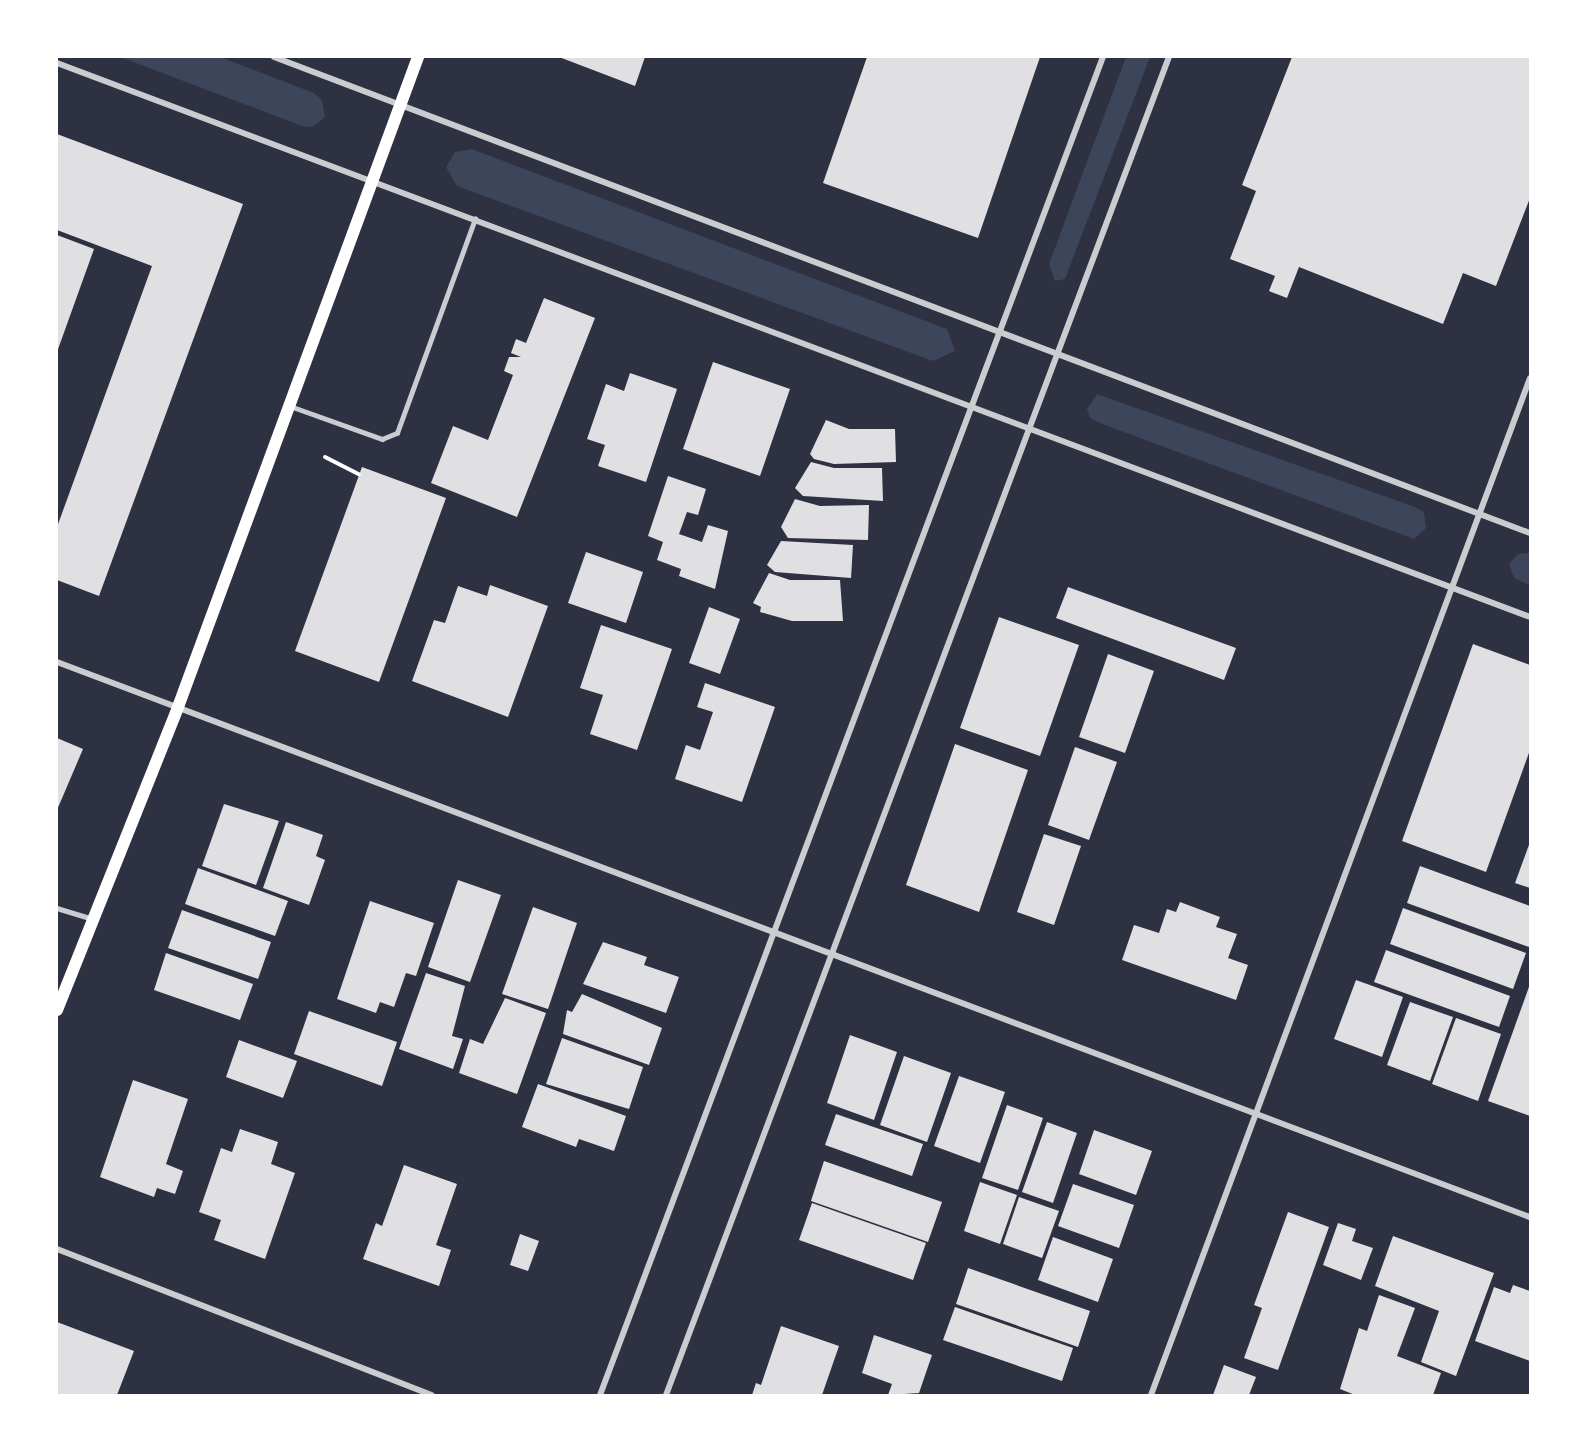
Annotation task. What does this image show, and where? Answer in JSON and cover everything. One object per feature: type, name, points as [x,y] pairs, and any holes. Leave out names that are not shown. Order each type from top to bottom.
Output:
[{"type":"main road","points":[[57,1010],[178,707],[418,57]]},
{"type":"street","points":[[274,57],[998,334],[1530,533]]},
{"type":"street","points":[[600,1395],[1103,57]]},
{"type":"street","points":[[666,1395],[1169,57]]},
{"type":"street","points":[[57,63],[1530,617]]},
{"type":"street","points":[[1151,1395],[1530,378]]},
{"type":"street","points":[[57,662],[1530,1217]]},
{"type":"street","points":[[57,1249],[432,1395]]},
{"type":"lane","points":[[289,405],[382,439],[397,433],[475,219]]},
{"type":"lane","points":[[57,908],[93,919]]},
{"type":"path","points":[[325,457],[359,474]]},
{"type":"shaded area","points":[[120,57],[220,57],[314,93],[322,100],[325,117],[312,127],[302,126]]},
{"type":"shaded area","points":[[1126,57],[1150,57],[1065,279],[1055,281],[1049,264]]},
{"type":"shaded area","points":[[472,149],[947,329],[955,351],[933,361],[457,186],[446,167],[455,152]]},
{"type":"shaded area","points":[[1097,394],[1415,507],[1424,512],[1426,528],[1414,539],[1102,424],[1090,418],[1087,409]]},
{"type":"shaded area","points":[[1530,553],[1530,585],[1514,578],[1509,564],[1518,554]]},
{"type":"building","points":[[559,57],[645,57],[635,86]]},
{"type":"building","points":[[867,57],[1040,57],[978,238],[823,183]]},
{"type":"building","points":[[1292,57],[1530,57],[1530,198],[1496,286],[1463,273],[1443,324],[1299,267],[1287,298],[1269,291],[1275,276],[1230,259],[1256,191],[1242,185]]},
{"type":"building","points":[[57,134],[243,204],[99,596],[57,580],[57,527],[152,266],[57,230]]},
{"type":"building","points":[[57,235],[94,249],[57,352]]},
{"type":"building","points":[[544,298],[595,318],[517,517],[431,483],[453,426],[488,440],[513,375],[504,371],[509,357],[521,357],[511,353],[516,339],[526,343]]},
{"type":"building","points":[[713,362],[790,389],[760,476],[683,449]]},
{"type":"building","points":[[630,373],[677,389],[646,482],[598,466],[605,445],[587,439],[606,384],[624,391]]},
{"type":"building","points":[[826,420],[849,429],[895,429],[896,462],[834,464],[814,459],[810,454]]},
{"type":"building","points":[[811,462],[834,468],[882,468],[883,501],[803,496],[795,488]]},
{"type":"building","points":[[362,467],[446,498],[379,682],[295,651]]},
{"type":"building","points":[[668,476],[706,489],[698,515],[687,512],[679,534],[702,542],[708,525],[728,531],[715,589],[679,576],[681,569],[657,560],[663,542],[648,536]]},
{"type":"building","points":[[795,499],[820,506],[869,505],[868,540],[788,538],[781,527]]},
{"type":"building","points":[[781,541],[853,545],[851,578],[775,572],[767,565]]},
{"type":"building","points":[[586,552],[643,572],[626,623],[568,603]]},
{"type":"building","points":[[769,573],[790,580],[840,580],[843,621],[792,621],[760,612],[761,607],[753,603]]},
{"type":"building","points":[[490,585],[548,606],[508,717],[412,681],[434,620],[445,623],[458,586],[487,596]]},
{"type":"building","points":[[1068,587],[1236,648],[1224,680],[1056,618]]},
{"type":"building","points":[[709,607],[740,619],[720,674],[689,663]]},
{"type":"building","points":[[999,617],[1079,645],[1040,756],[960,728]]},
{"type":"building","points":[[601,625],[672,649],[637,750],[590,734],[603,695],[580,688]]},
{"type":"building","points":[[1473,644],[1530,665],[1530,750],[1486,872],[1402,841]]},
{"type":"building","points":[[1108,654],[1154,671],[1125,753],[1079,737]]},
{"type":"building","points":[[705,683],[775,707],[742,802],[675,779],[686,745],[700,750],[713,712],[697,707]]},
{"type":"building","points":[[57,738],[83,749],[57,810]]},
{"type":"building","points":[[955,744],[1028,770],[979,912],[906,885]]},
{"type":"building","points":[[1075,747],[1117,762],[1089,840],[1048,825]]},
{"type":"building","points":[[224,804],[279,821],[256,885],[202,866]]},
{"type":"building","points":[[286,822],[323,835],[316,856],[325,860],[309,905],[263,888]]},
{"type":"building","points":[[1044,834],[1081,846],[1054,925],[1017,912]]},
{"type":"building","points":[[1530,842],[1530,888],[1515,883]]},
{"type":"building","points":[[1420,866],[1530,906],[1529,947],[1407,903]]},
{"type":"building","points":[[198,868],[288,901],[275,936],[185,904]]},
{"type":"building","points":[[458,880],[501,895],[470,982],[428,967]]},
{"type":"building","points":[[370,901],[434,923],[416,976],[406,973],[394,1007],[380,1002],[376,1013],[337,999]]},
{"type":"building","points":[[1180,902],[1220,917],[1216,927],[1237,934],[1228,958],[1248,965],[1236,1000],[1122,960],[1134,925],[1159,933],[1167,909],[1176,912]]},
{"type":"building","points":[[533,907],[577,923],[548,1009],[502,994]]},
{"type":"building","points":[[1403,908],[1526,953],[1513,989],[1390,944]]},
{"type":"building","points":[[182,910],[271,942],[258,979],[168,948]]},
{"type":"building","points":[[603,942],[647,957],[644,965],[679,977],[666,1013],[583,984]]},
{"type":"building","points":[[1386,950],[1510,996],[1499,1027],[1374,982]]},
{"type":"building","points":[[166,953],[253,984],[240,1020],[154,990]]},
{"type":"building","points":[[426,973],[465,986],[452,1036],[463,1039],[453,1069],[399,1049]]},
{"type":"building","points":[[1356,980],[1403,997],[1382,1057],[1334,1039]]},
{"type":"building","points":[[1530,984],[1530,1116],[1488,1101]]},
{"type":"building","points":[[582,994],[662,1028],[649,1065],[563,1034],[567,1010],[572,1012]]},
{"type":"building","points":[[505,998],[546,1013],[517,1094],[459,1073],[470,1039],[483,1044]]},
{"type":"building","points":[[1410,1002],[1453,1017],[1430,1081],[1387,1065]]},
{"type":"building","points":[[309,1011],[397,1042],[382,1086],[294,1054]]},
{"type":"building","points":[[1456,1018],[1501,1034],[1478,1101],[1432,1084]]},
{"type":"building","points":[[850,1035],[897,1052],[874,1120],[827,1103]]},
{"type":"building","points":[[562,1038],[643,1067],[629,1109],[546,1084]]},
{"type":"building","points":[[239,1040],[297,1061],[283,1098],[226,1077]]},
{"type":"building","points":[[904,1056],[951,1073],[927,1142],[880,1125]]},
{"type":"building","points":[[959,1076],[1005,1092],[980,1163],[934,1146]]},
{"type":"building","points":[[133,1080],[188,1099],[166,1164],[183,1171],[175,1194],[157,1188],[154,1197],[100,1177]]},
{"type":"building","points":[[538,1084],[626,1116],[614,1151],[579,1139],[576,1147],[522,1127]]},
{"type":"building","points":[[1007,1105],[1043,1118],[1018,1190],[982,1178]]},
{"type":"building","points":[[836,1114],[923,1144],[912,1176],[825,1145]]},
{"type":"building","points":[[1047,1122],[1077,1133],[1053,1203],[1022,1192]]},
{"type":"building","points":[[240,1129],[278,1142],[271,1164],[295,1173],[265,1259],[214,1240],[221,1220],[199,1212],[221,1148],[232,1152]]},
{"type":"building","points":[[1094,1130],[1152,1151],[1136,1195],[1079,1174]]},
{"type":"building","points":[[824,1161],[942,1202],[928,1242],[811,1201]]},
{"type":"building","points":[[404,1165],[457,1184],[436,1245],[451,1250],[439,1286],[363,1259],[376,1223],[382,1226]]},
{"type":"building","points":[[980,1182],[1017,1195],[1000,1244],[964,1231]]},
{"type":"building","points":[[1073,1184],[1134,1205],[1119,1248],[1058,1226]]},
{"type":"building","points":[[1019,1197],[1059,1211],[1042,1258],[1003,1244]]},
{"type":"building","points":[[812,1203],[926,1243],[913,1280],[799,1240]]},
{"type":"building","points":[[1288,1212],[1329,1227],[1278,1370],[1244,1358],[1262,1308],[1254,1305]]},
{"type":"building","points":[[1338,1223],[1356,1229],[1352,1241],[1373,1248],[1361,1280],[1323,1265]]},
{"type":"building","points":[[520,1234],[539,1241],[528,1271],[510,1265]]},
{"type":"building","points":[[1393,1236],[1494,1273],[1456,1376],[1421,1362],[1439,1311],[1375,1286]]},
{"type":"building","points":[[1053,1237],[1113,1259],[1098,1302],[1038,1280]]},
{"type":"building","points":[[968,1268],[1090,1311],[1078,1347],[956,1304]]},
{"type":"building","points":[[1513,1285],[1530,1291],[1530,1361],[1475,1341],[1494,1287],[1510,1293]]},
{"type":"building","points":[[1379,1295],[1415,1308],[1397,1356],[1441,1373],[1433,1395],[1355,1395],[1340,1389],[1359,1328],[1367,1331]]},
{"type":"building","points":[[955,1307],[1073,1348],[1062,1381],[943,1340]]},
{"type":"building","points":[[57,1322],[134,1351],[117,1395],[57,1395]]},
{"type":"building","points":[[781,1326],[839,1346],[822,1395],[752,1395],[756,1383],[761,1385]]},
{"type":"building","points":[[874,1335],[932,1355],[919,1393],[888,1395],[892,1384],[862,1373]]},
{"type":"building","points":[[1224,1365],[1256,1377],[1249,1395],[1213,1395]]}]
